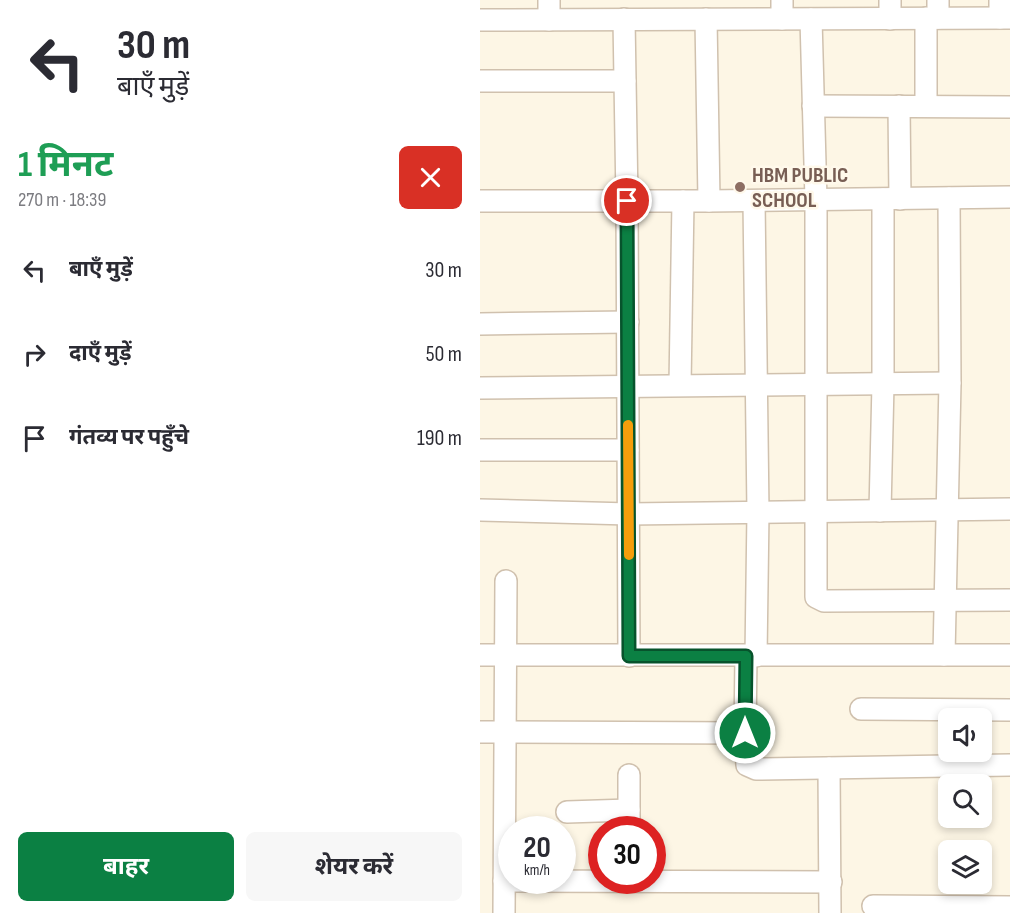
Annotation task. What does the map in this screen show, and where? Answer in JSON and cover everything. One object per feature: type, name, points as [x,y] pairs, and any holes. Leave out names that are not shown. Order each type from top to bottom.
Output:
[{"type":"street","points":[[480,20],[549,10],[624,19],[706,19],[782,9],[811,19],[890,9],[934,12],[1003,12]]},
{"type":"street","points":[[926,106],[934,12]]},
{"type":"street","points":[[624,19],[629,656]]},
{"type":"street","points":[[706,19],[709,201]]},
{"type":"street","points":[[811,19],[816,200],[816,597],[820,600],[1010,600]]},
{"type":"street","points":[[480,81],[625,81]]},
{"type":"street","points":[[813,106],[1010,107]]},
{"type":"street","points":[[880,511],[891,199],[899,106]]},
{"type":"street","points":[[480,201],[754,201],[1010,197]]},
{"type":"street","points":[[944,655],[950,383],[949,198]]},
{"type":"street","points":[[680,385],[683,201]]},
{"type":"street","points":[[754,201],[759,512],[745,760],[750,768],[1010,765]]},
{"type":"street","points":[[480,324],[628,322]]},
{"type":"street","points":[[480,388],[950,383]]},
{"type":"street","points":[[480,450],[628,450]]},
{"type":"street","points":[[480,510],[629,514],[1010,509]]},
{"type":"street","points":[[504,816],[507,581]]},
{"type":"street","points":[[480,655],[1010,655]]},
{"type":"street","points":[[861,709],[1010,710]]},
{"type":"street","points":[[480,732],[745,733]]},
{"type":"street","points":[[829,768],[830,913]]},
{"type":"street","points":[[629,776],[629,816]]},
{"type":"street","points":[[567,812],[598,816]]},
{"type":"street","points":[[666,881],[831,882]]},
{"type":"street","points":[[504,894],[504,913]]},
{"type":"street","points":[[873,906],[1010,907]]},
{"type":"slow traffic","points":[[628,425],[629,555]]},
{"type":"place","name":"HBM PUBLIC SCHOOL","points":[[740,187]]},
{"type":"route","points":[[627,201],[629,656],[746,656],[745,733]]}]
